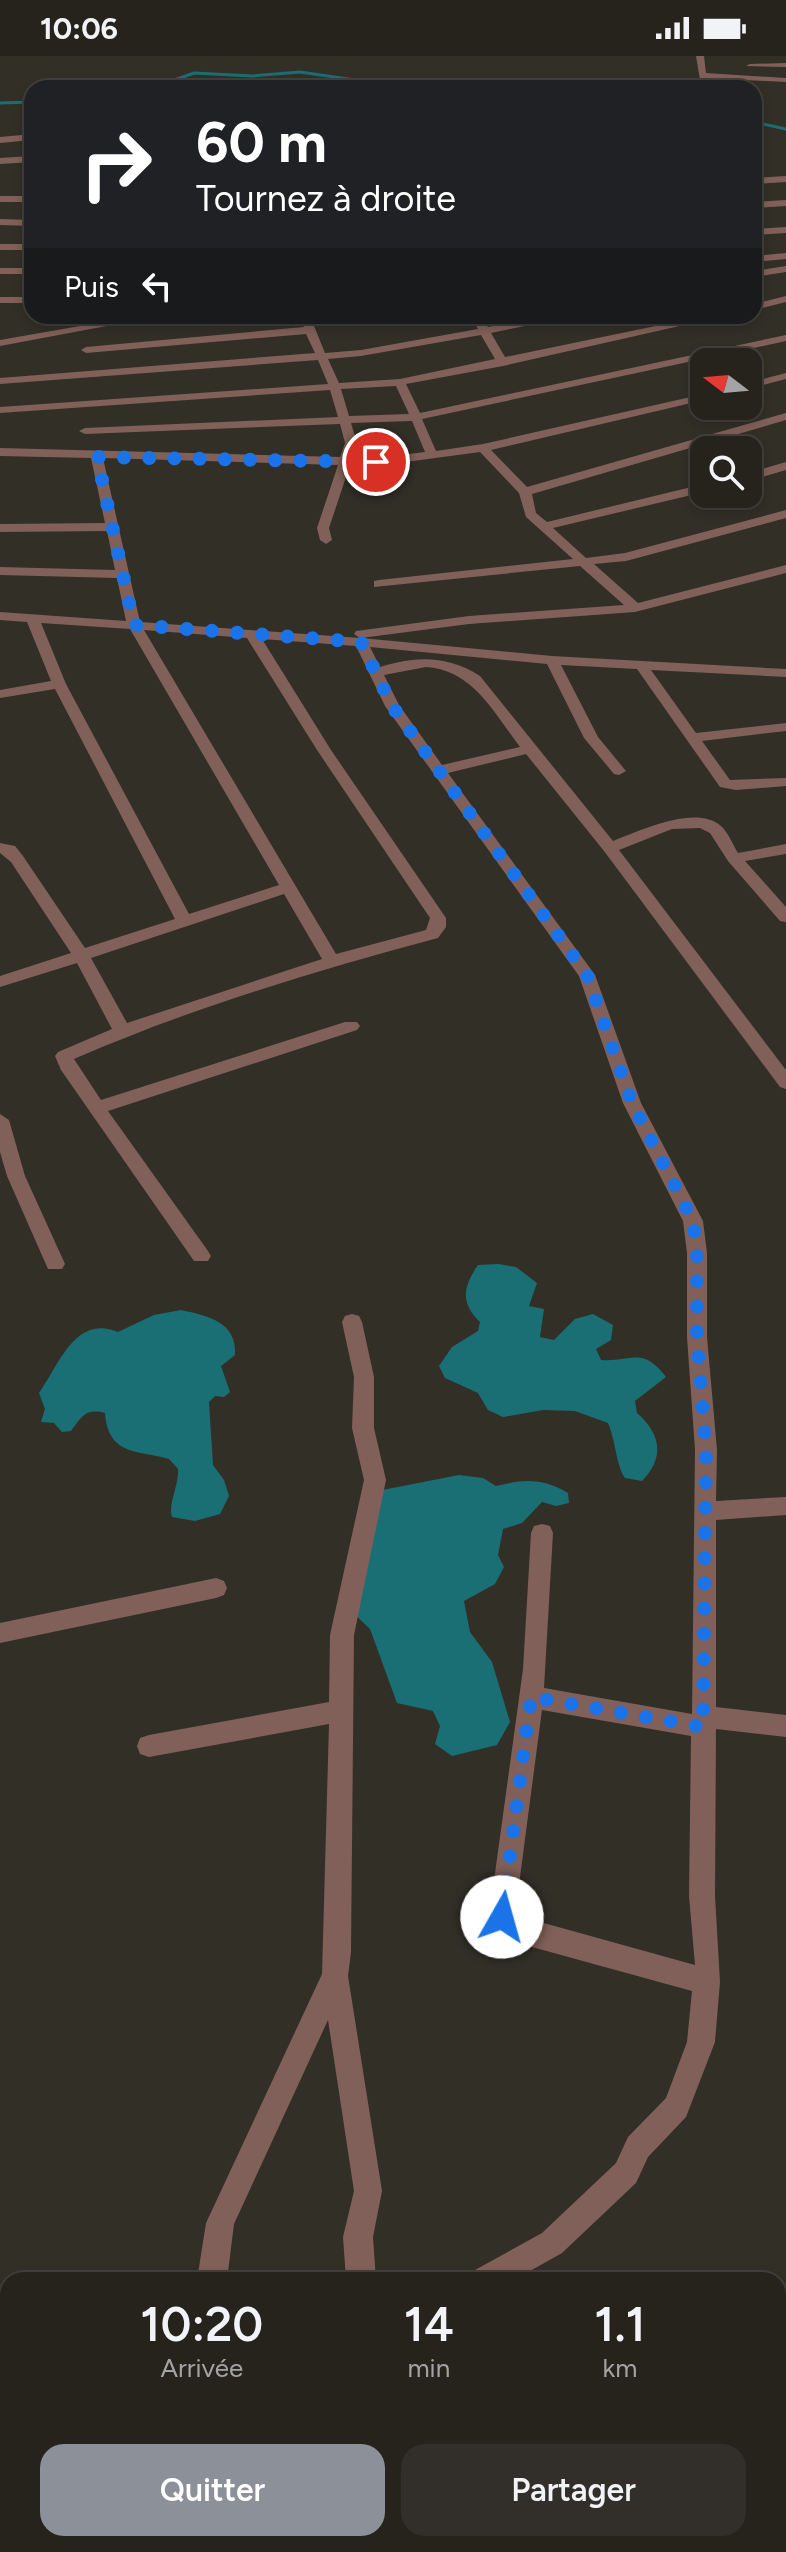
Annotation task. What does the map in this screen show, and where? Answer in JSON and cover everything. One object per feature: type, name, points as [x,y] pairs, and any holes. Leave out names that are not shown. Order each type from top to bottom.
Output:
[{"type":"street","points":[[0,56],[14,56]]},
{"type":"street","points":[[700,56],[704,80],[786,80]]},
{"type":"street","points":[[750,66],[786,65]]},
{"type":"street","points":[[0,140],[24,138]]},
{"type":"street","points":[[0,161],[24,160]]},
{"type":"street","points":[[762,180],[786,179]]},
{"type":"street","points":[[0,199],[24,199]]},
{"type":"street","points":[[762,204],[786,203]]},
{"type":"street","points":[[0,222],[24,223]]},
{"type":"street","points":[[762,232],[786,230]]},
{"type":"street","points":[[0,247],[24,247]]},
{"type":"street","points":[[762,258],[786,256]]},
{"type":"street","points":[[762,273],[786,269]]},
{"type":"street","points":[[0,271],[24,271]]},
{"type":"street","points":[[762,305],[786,299]]},
{"type":"street","points":[[0,300],[24,300]]},
{"type":"street","points":[[0,343],[76,324]]},
{"type":"street","points":[[78,456],[85,431],[84,324]]},
{"type":"street","points":[[86,350],[299,324]]},
{"type":"street","points":[[307,324],[335,387],[351,443],[323,528],[326,540]]},
{"type":"street","points":[[481,324],[503,363]]},
{"type":"street","points":[[0,381],[361,353],[524,324]]},
{"type":"street","points":[[0,410],[85,407],[400,382],[682,324]]},
{"type":"street","points":[[85,431],[418,417],[786,338]]},
{"type":"street","points":[[762,382],[786,376]]},
{"type":"street","points":[[400,382],[433,456]]},
{"type":"street","points":[[0,452],[97,457],[347,461],[433,456],[483,448],[690,400]]},
{"type":"street","points":[[525,492],[786,416]]},
{"type":"street","points":[[483,448],[525,492],[530,514],[635,608]]},
{"type":"street","points":[[97,457],[134,625],[332,961]]},
{"type":"street","points":[[762,473],[786,466]]},
{"type":"street","points":[[543,527],[690,491]]},
{"type":"street","points":[[379,584],[626,557],[786,514]]},
{"type":"street","points":[[0,528],[114,527]]},
{"type":"street","points":[[325,639],[469,620],[635,608],[786,569]]},
{"type":"street","points":[[0,571],[124,574]]},
{"type":"street","points":[[0,616],[325,639],[552,660],[786,673]]},
{"type":"street","points":[[32,618],[59,684],[184,921]]},
{"type":"street","points":[[201,1256],[64,1056],[122,1031],[332,961],[432,934],[438,927],[438,918],[324,750],[252,634]]},
{"type":"street","points":[[361,642],[392,706],[587,975],[632,1103],[693,1221],[697,1253],[697,1337],[706,1450],[702,1896],[707,1924],[707,1982],[701,2042],[672,2113],[638,2147],[626,2173],[552,2243],[499,2272]]},
{"type":"street","points":[[552,660],[591,738],[619,771]]},
{"type":"street","points":[[375,673],[407,662],[426,661],[463,670],[475,679],[610,848],[786,1083]]},
{"type":"street","points":[[641,665],[725,784],[786,782]]},
{"type":"street","points":[[0,694],[59,684]]},
{"type":"street","points":[[692,738],[786,727]]},
{"type":"street","points":[[441,770],[529,749]]},
{"type":"street","points":[[610,848],[670,825],[690,821],[716,830],[734,858],[786,917]]},
{"type":"street","points":[[0,848],[9,849],[17,859],[82,957],[122,1031]]},
{"type":"street","points":[[734,858],[786,849]]},
{"type":"street","points":[[0,982],[289,887]]},
{"type":"street","points":[[97,1108],[351,1026]]},
{"type":"street","points":[[0,1120],[16,1176],[55,1264]]},
{"type":"street","points":[[352,1322],[364,1377],[363,1428],[373,1459],[375,1480],[342,1635],[338,1952],[335,1976],[368,2191],[358,2237],[360,2272]]},
{"type":"street","points":[[705,1511],[786,1506]]},
{"type":"street","points":[[542,1533],[531,1697],[502,1917],[505,1924],[707,1982]]},
{"type":"street","points":[[0,1633],[216,1588]]},
{"type":"street","points":[[531,1697],[703,1722],[786,1726]]},
{"type":"street","points":[[149,1746],[340,1711]]},
{"type":"street","points":[[213,2272],[220,2223],[335,1976]]},
{"type":"water","points":[[478,1265],[516,1267],[537,1283],[529,1306],[544,1309],[540,1337],[554,1340],[575,1319],[593,1314],[613,1325],[611,1340],[596,1349],[601,1360],[643,1359],[658,1367],[666,1377],[635,1401],[637,1413],[651,1429],[657,1446],[654,1463],[642,1481],[625,1478],[608,1423],[575,1411],[543,1410],[503,1417],[488,1410],[478,1393],[445,1378],[439,1366],[452,1347],[478,1331],[480,1322],[467,1301],[469,1281]]},
{"type":"water","points":[[181,1310],[219,1322],[231,1335],[235,1355],[221,1366],[230,1392],[224,1397],[215,1396],[209,1402],[213,1465],[224,1480],[229,1496],[220,1514],[195,1521],[172,1517],[178,1469],[169,1459],[136,1452],[118,1444],[107,1427],[105,1413],[85,1414],[71,1431],[62,1432],[54,1423],[41,1422],[45,1409],[39,1393],[61,1357],[79,1336],[103,1328],[118,1332],[154,1315]]},
{"type":"water","points":[[459,1475],[483,1478],[496,1486],[524,1481],[542,1482],[568,1493],[569,1503],[556,1506],[542,1502],[522,1523],[503,1529],[498,1555],[504,1567],[495,1584],[464,1601],[470,1632],[492,1662],[510,1722],[497,1745],[452,1756],[435,1744],[440,1726],[433,1711],[397,1703],[370,1629],[349,1609],[351,1539],[369,1521],[367,1493]]},
{"type":"waterway","points":[[174,80],[194,73],[252,76],[300,72],[355,80]]},
{"type":"waterway","points":[[0,103],[24,102]]},
{"type":"waterway","points":[[762,124],[786,129]]},
{"type":"route","points":[[376,462],[97,457],[134,625],[361,642],[392,706],[587,975],[632,1103],[693,1221],[697,1253],[697,1337],[706,1450],[703,1727],[531,1697],[502,1917]]}]
